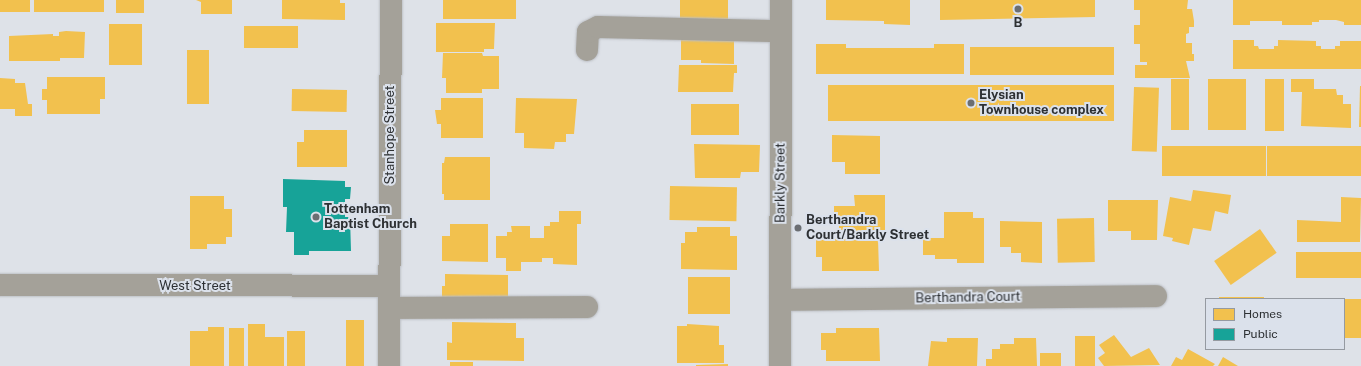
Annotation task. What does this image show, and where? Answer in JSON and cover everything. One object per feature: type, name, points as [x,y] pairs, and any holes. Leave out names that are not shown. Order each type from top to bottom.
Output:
[{"type":"street","name":"Stanhope Street","points":[[389,366],[391,0]]},
{"type":"street","name":"Barkly Street","points":[[780,366],[781,0]]},
{"type":"street","points":[[587,50],[588,32],[598,27],[781,31]]},
{"type":"street","name":"West Street","points":[[0,285],[389,286]]},
{"type":"street","name":"Berthandra Court","points":[[780,300],[1156,296]]},
{"type":"street","points":[[389,308],[587,307]]},
{"type":"building: Homes","points":[[0,0],[30,0],[30,12],[0,12]]},
{"type":"building: Homes","points":[[34,0],[104,0],[104,12],[34,12]]},
{"type":"building: Homes","points":[[116,0],[144,0],[144,13],[116,13]]},
{"type":"building: Homes","points":[[196,0],[232,0],[232,14],[201,14],[201,2]]},
{"type":"building: Homes","points":[[282,0],[340,0],[340,3],[345,3],[345,20],[282,19]]},
{"type":"building: Homes","points":[[443,0],[516,0],[516,19],[443,19]]},
{"type":"building: Homes","points":[[680,0],[728,0],[728,22],[680,22]]},
{"type":"building: Homes","points":[[826,0],[910,0],[910,25],[884,24],[884,21],[826,20]]},
{"type":"building: Homes","name":"B","points":[[940,0],[1095,0],[1095,17],[940,20]]},
{"type":"building: Homes","points":[[1134,0],[1188,0],[1187,9],[1192,9],[1194,21],[1194,27],[1189,27],[1189,33],[1186,34],[1186,43],[1192,43],[1192,54],[1194,54],[1194,61],[1186,61],[1190,78],[1135,78],[1135,65],[1147,65],[1147,62],[1140,62],[1140,44],[1134,44],[1134,25],[1140,25],[1140,10],[1134,10]]},
{"type":"building: Homes","points":[[1233,0],[1361,0],[1361,25],[1344,25],[1344,22],[1336,20],[1319,20],[1319,22],[1312,22],[1312,25],[1282,25],[1282,21],[1250,21],[1250,25],[1233,25]]},
{"type":"building: Homes","points":[[436,23],[495,23],[494,49],[484,49],[484,52],[436,52]]},
{"type":"building: Homes","points":[[109,24],[142,24],[142,65],[109,65]]},
{"type":"building: Homes","points":[[244,26],[298,26],[298,48],[244,48]]},
{"type":"building: Homes","points":[[59,32],[85,32],[84,58],[60,58],[60,61],[9,61],[9,36],[53,34],[53,36],[59,36]]},
{"type":"building: Homes","points":[[681,36],[734,36],[734,64],[701,63],[701,60],[681,60]]},
{"type":"building: Homes","points":[[1233,40],[1254,40],[1254,46],[1258,46],[1259,49],[1274,49],[1274,46],[1278,46],[1278,40],[1316,41],[1316,46],[1321,46],[1321,49],[1335,49],[1335,46],[1340,46],[1340,41],[1361,41],[1361,69],[1233,69]]},
{"type":"building: Homes","points":[[816,44],[846,44],[846,48],[934,48],[934,44],[964,44],[964,74],[816,74]]},
{"type":"building: Homes","points":[[970,47],[1114,47],[1114,75],[970,75]]},
{"type":"building: Homes","points":[[187,50],[209,50],[209,104],[187,104]]},
{"type":"building: Homes","points":[[443,53],[482,53],[483,56],[499,56],[499,89],[482,89],[482,93],[446,93],[446,78],[442,78]]},
{"type":"building: Homes","points":[[679,65],[737,65],[737,73],[734,73],[733,92],[678,92]]},
{"type":"building: Homes","points":[[47,77],[105,77],[105,99],[100,99],[100,114],[47,114],[47,100],[42,100],[42,89],[47,89]]},
{"type":"building: Homes","points":[[0,78],[15,79],[15,83],[25,83],[28,104],[32,104],[32,116],[15,116],[15,109],[0,109]]},
{"type":"building: Homes","points":[[1171,79],[1189,79],[1189,130],[1171,130]]},
{"type":"building: Homes","points":[[1208,79],[1246,79],[1246,130],[1208,130]]},
{"type":"building: Homes","points":[[1265,79],[1284,79],[1284,131],[1265,131]]},
{"type":"building: Homes","points":[[1291,79],[1314,79],[1314,89],[1336,89],[1337,95],[1343,95],[1343,104],[1351,104],[1351,128],[1301,126],[1302,92],[1291,92]]},
{"type":"building: Homes","name":"Elysian Townhouse complex","points":[[828,85],[1114,85],[1114,121],[828,121]]},
{"type":"building: Homes","points":[[1360,86],[1361,127],[1359,127]]},
{"type":"building: Homes","points":[[1134,87],[1159,88],[1157,152],[1132,151]]},
{"type":"building: Homes","points":[[292,89],[347,90],[347,112],[292,111]]},
{"type":"building: Homes","points":[[441,98],[483,98],[483,138],[441,138],[441,124],[437,124],[435,110],[441,110]]},
{"type":"building: Homes","points":[[516,98],[577,99],[574,134],[566,134],[566,142],[555,142],[554,149],[524,148],[524,133],[515,133]]},
{"type":"building: Homes","points":[[691,104],[739,104],[739,135],[691,135]]},
{"type":"building: Homes","points":[[304,130],[347,130],[347,167],[297,167],[297,142],[304,142]]},
{"type":"building: Homes","points":[[832,135],[880,136],[880,174],[845,174],[845,162],[832,162]]},
{"type":"building: Homes","points":[[694,144],[760,145],[759,172],[741,172],[740,178],[695,178]]},
{"type":"building: Homes","points":[[1162,146],[1266,146],[1266,176],[1162,176]]},
{"type":"building: Homes","points":[[1267,146],[1361,146],[1361,176],[1267,176]]},
{"type":"building: Homes","points":[[445,157],[490,157],[490,200],[444,200],[444,194],[442,194],[442,163],[444,163]]},
{"type":"building: Homes","points":[[670,186],[737,187],[736,221],[669,220]]},
{"type":"building: Homes","points":[[1193,190],[1231,195],[1228,214],[1215,211],[1211,231],[1193,228],[1189,245],[1172,241],[1173,238],[1163,236],[1170,197],[1191,201]]},
{"type":"building: Homes","points":[[854,195],[885,195],[885,234],[839,233],[839,222],[834,222],[834,206],[855,206]]},
{"type":"building: Homes","points":[[190,196],[224,196],[224,209],[232,209],[232,237],[226,237],[226,244],[207,244],[207,249],[190,249]]},
{"type":"building: Homes","points":[[1341,197],[1361,198],[1360,242],[1297,242],[1297,220],[1341,222]]},
{"type":"building: Homes","points":[[1108,200],[1158,200],[1157,240],[1131,240],[1131,231],[1108,231]]},
{"type":"building: Homes","points":[[559,211],[581,211],[581,224],[577,224],[577,265],[553,264],[553,258],[542,258],[542,262],[521,262],[521,271],[506,271],[506,258],[496,258],[496,236],[507,236],[507,232],[512,232],[511,226],[530,226],[530,238],[544,238],[544,226],[550,226],[550,222],[559,222]]},
{"type":"building: Homes","points":[[944,212],[973,212],[973,218],[984,218],[984,263],[957,263],[957,259],[935,259],[935,255],[923,255],[923,238],[944,238]]},
{"type":"building: Homes","points":[[1094,218],[1095,262],[1058,263],[1057,219]]},
{"type":"building: Homes","points":[[1000,221],[1042,222],[1042,263],[1021,262],[1021,253],[1011,253],[1011,247],[1000,247]]},
{"type":"building: Homes","points":[[450,224],[488,224],[488,262],[442,261],[442,236],[450,236]]},
{"type":"building: Homes","points":[[697,227],[730,227],[730,236],[737,236],[737,270],[681,269],[681,243],[685,243],[685,232],[697,232]]},
{"type":"building: Homes","points":[[1260,229],[1277,253],[1231,285],[1214,261]]},
{"type":"building: Homes","points":[[816,239],[878,239],[879,271],[822,271],[822,257],[816,257]]},
{"type":"building: Homes","points":[[1296,252],[1361,252],[1361,278],[1296,278]]},
{"type":"building: Homes","points":[[445,274],[508,275],[508,302],[442,302],[442,286],[445,286]]},
{"type":"building: Homes","points":[[688,277],[730,277],[730,314],[688,314]]},
{"type":"building: Homes","points":[[1264,297],[1264,298],[1219,298]]},
{"type":"building: Homes","points":[[1345,299],[1361,299],[1361,338],[1345,338]]},
{"type":"building: Homes","points":[[346,320],[364,320],[364,366],[346,366]]},
{"type":"building: Homes","points":[[452,322],[516,323],[516,338],[524,338],[524,361],[447,360],[447,342],[452,343]]},
{"type":"building: Homes","points":[[248,324],[265,324],[265,337],[284,337],[284,366],[248,366]]},
{"type":"building: Homes","points":[[687,324],[719,326],[719,345],[724,345],[724,363],[677,363],[677,326],[687,326]]},
{"type":"building: Homes","points":[[208,327],[224,327],[224,366],[190,366],[190,331],[208,331]]},
{"type":"building: Homes","points":[[229,328],[244,328],[244,366],[229,366]]},
{"type":"building: Homes","points":[[836,328],[879,328],[880,361],[826,361],[826,350],[821,350],[821,333],[836,333]]},
{"type":"building: Homes","points":[[287,331],[305,331],[305,366],[287,366]]},
{"type":"building: Homes","points":[[1114,335],[1131,357],[1149,348],[1160,365],[1104,366],[1098,358],[1105,353],[1099,345]]},
{"type":"building: Homes","points":[[1075,336],[1095,336],[1095,366],[1075,366]]},
{"type":"building: Homes","points":[[947,338],[978,338],[977,366],[928,366],[931,341],[947,342]]},
{"type":"building: Homes","points":[[1014,338],[1036,338],[1037,366],[986,366],[986,359],[992,359],[992,349],[1000,349],[1000,344],[1014,344]]},
{"type":"building: Homes","points":[[1188,349],[1215,364],[1213,366],[1171,366],[1176,357],[1182,360]]},
{"type":"building: Homes","points":[[1040,353],[1061,353],[1061,366],[1040,366]]},
{"type":"building: Homes","points":[[1223,357],[1238,366],[1218,366]]},
{"type":"building: Homes","points":[[450,362],[473,362],[473,366],[450,366]]},
{"type":"building: Homes","points":[[728,364],[728,366],[696,366],[696,365]]},
{"type":"building: Public","name":"Tottenham Baptist Church","points":[[283,179],[345,181],[345,187],[351,187],[350,199],[345,199],[345,217],[350,217],[351,251],[309,251],[309,255],[294,255],[294,232],[286,232],[287,207],[283,207]]},
{"type":"place","name":"B","points":[[1018,9]]},
{"type":"place","name":"Elysian Townhouse complex","points":[[971,103]]},
{"type":"place","name":"Tottenham Baptist Church","points":[[316,217]]},
{"type":"place","name":"Berthandra Court/Barkly Street","points":[[798,228]]}]
